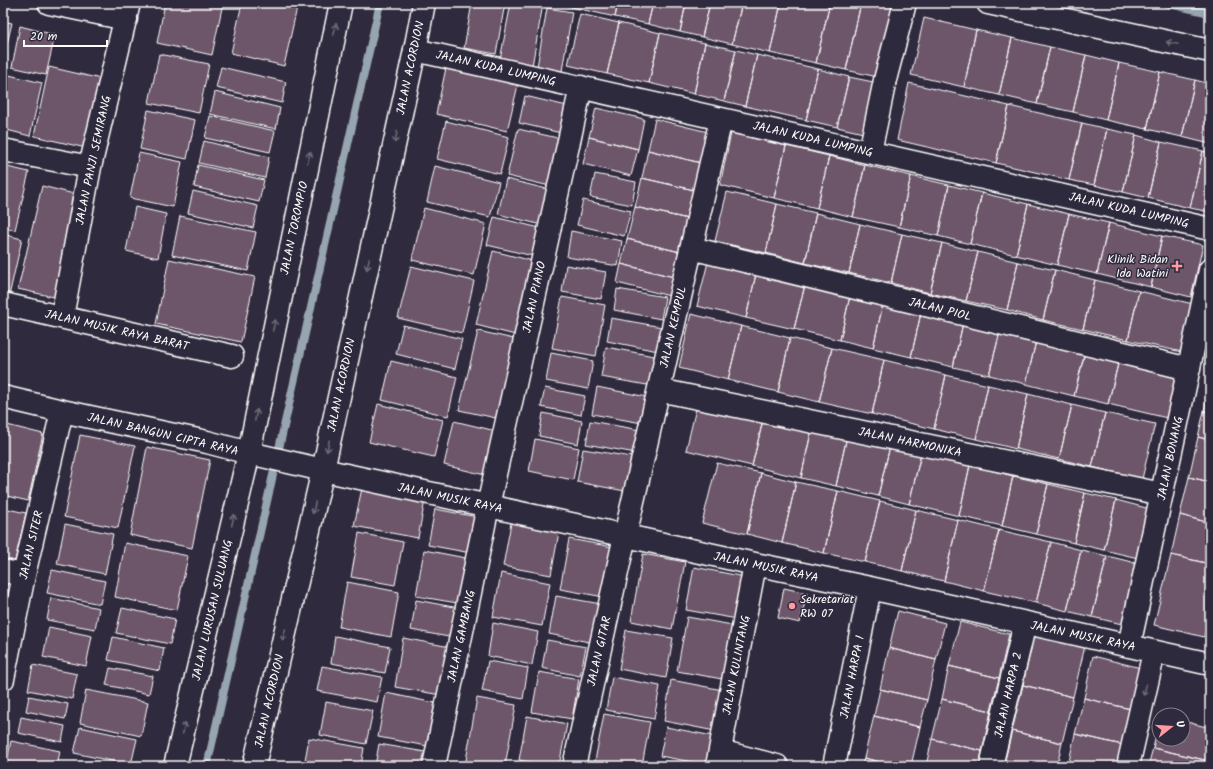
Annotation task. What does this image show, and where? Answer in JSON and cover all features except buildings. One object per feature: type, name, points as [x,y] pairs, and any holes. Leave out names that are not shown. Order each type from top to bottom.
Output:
[{"type":"street","points":[[49,3],[127,11]]},
{"type":"street","name":"JALAN TOROMPIO","points":[[254,454],[341,3]]},
{"type":"street","name":"JALAN ACORDION","points":[[254,766],[318,469],[415,50],[424,3]]},
{"type":"street","points":[[870,152],[885,80],[905,3]]},
{"type":"street","points":[[988,3],[1210,52]]},
{"type":"street","name":"JALAN PANJI SEMIRANG","points":[[62,317],[90,167],[127,11]]},
{"type":"street","name":"JALAN KUDA LUMPING","points":[[415,50],[1210,228]]},
{"type":"street","name":"JALAN PIANO","points":[[488,506],[581,87]]},
{"type":"street","name":"JALAN KEMPUL","points":[[625,536],[721,118]]},
{"type":"street","points":[[3,150],[90,167]]},
{"type":"street","name":"JALAN PIOL","points":[[691,248],[1189,369]]},
{"type":"street","name":"JALAN BONANG","points":[[1129,646],[1210,270]]},
{"type":"street","name":"JALAN MUSIK RAYA BARAT","points":[[3,304],[232,356]]},
{"type":"street","name":"JALAN HARMONIKA","points":[[659,390],[1162,494]]},
{"type":"street","name":"JALAN BANGUN CIPTA RAYA","points":[[3,397],[207,442],[318,469]]},
{"type":"street","name":"JALAN SITER","points":[[3,679],[13,573],[62,411]]},
{"type":"street","name":"JALAN LURUSAN SULUANG","points":[[175,766],[254,454]]},
{"type":"street","name":"JALAN MUSIK RAYA","points":[[318,469],[870,588],[1210,664]]},
{"type":"street","name":"JALAN GAMBANG","points":[[434,766],[488,506]]},
{"type":"street","name":"JALAN GITAR","points":[[574,766],[625,536]]},
{"type":"street","name":"JALAN KULINTANG","points":[[718,759],[755,564]]},
{"type":"street","name":"JALAN HARPA 1","points":[[834,766],[870,588]]},
{"type":"street","name":"JALAN HARPA 2","points":[[991,766],[1025,623]]},
{"type":"street","points":[[1128,766],[1154,652]]},
{"type":"street","points":[[718,759],[777,766]]},
{"type":"waterway","points":[[207,766],[380,3]]},
{"type":"waterway","points":[[1165,3],[1210,13]]},
{"type":"place","name":"Klinik Bidan Ida Watini","points":[[1177,266]]},
{"type":"place","name":"Sekretariat RW 07","points":[[792,606]]}]
